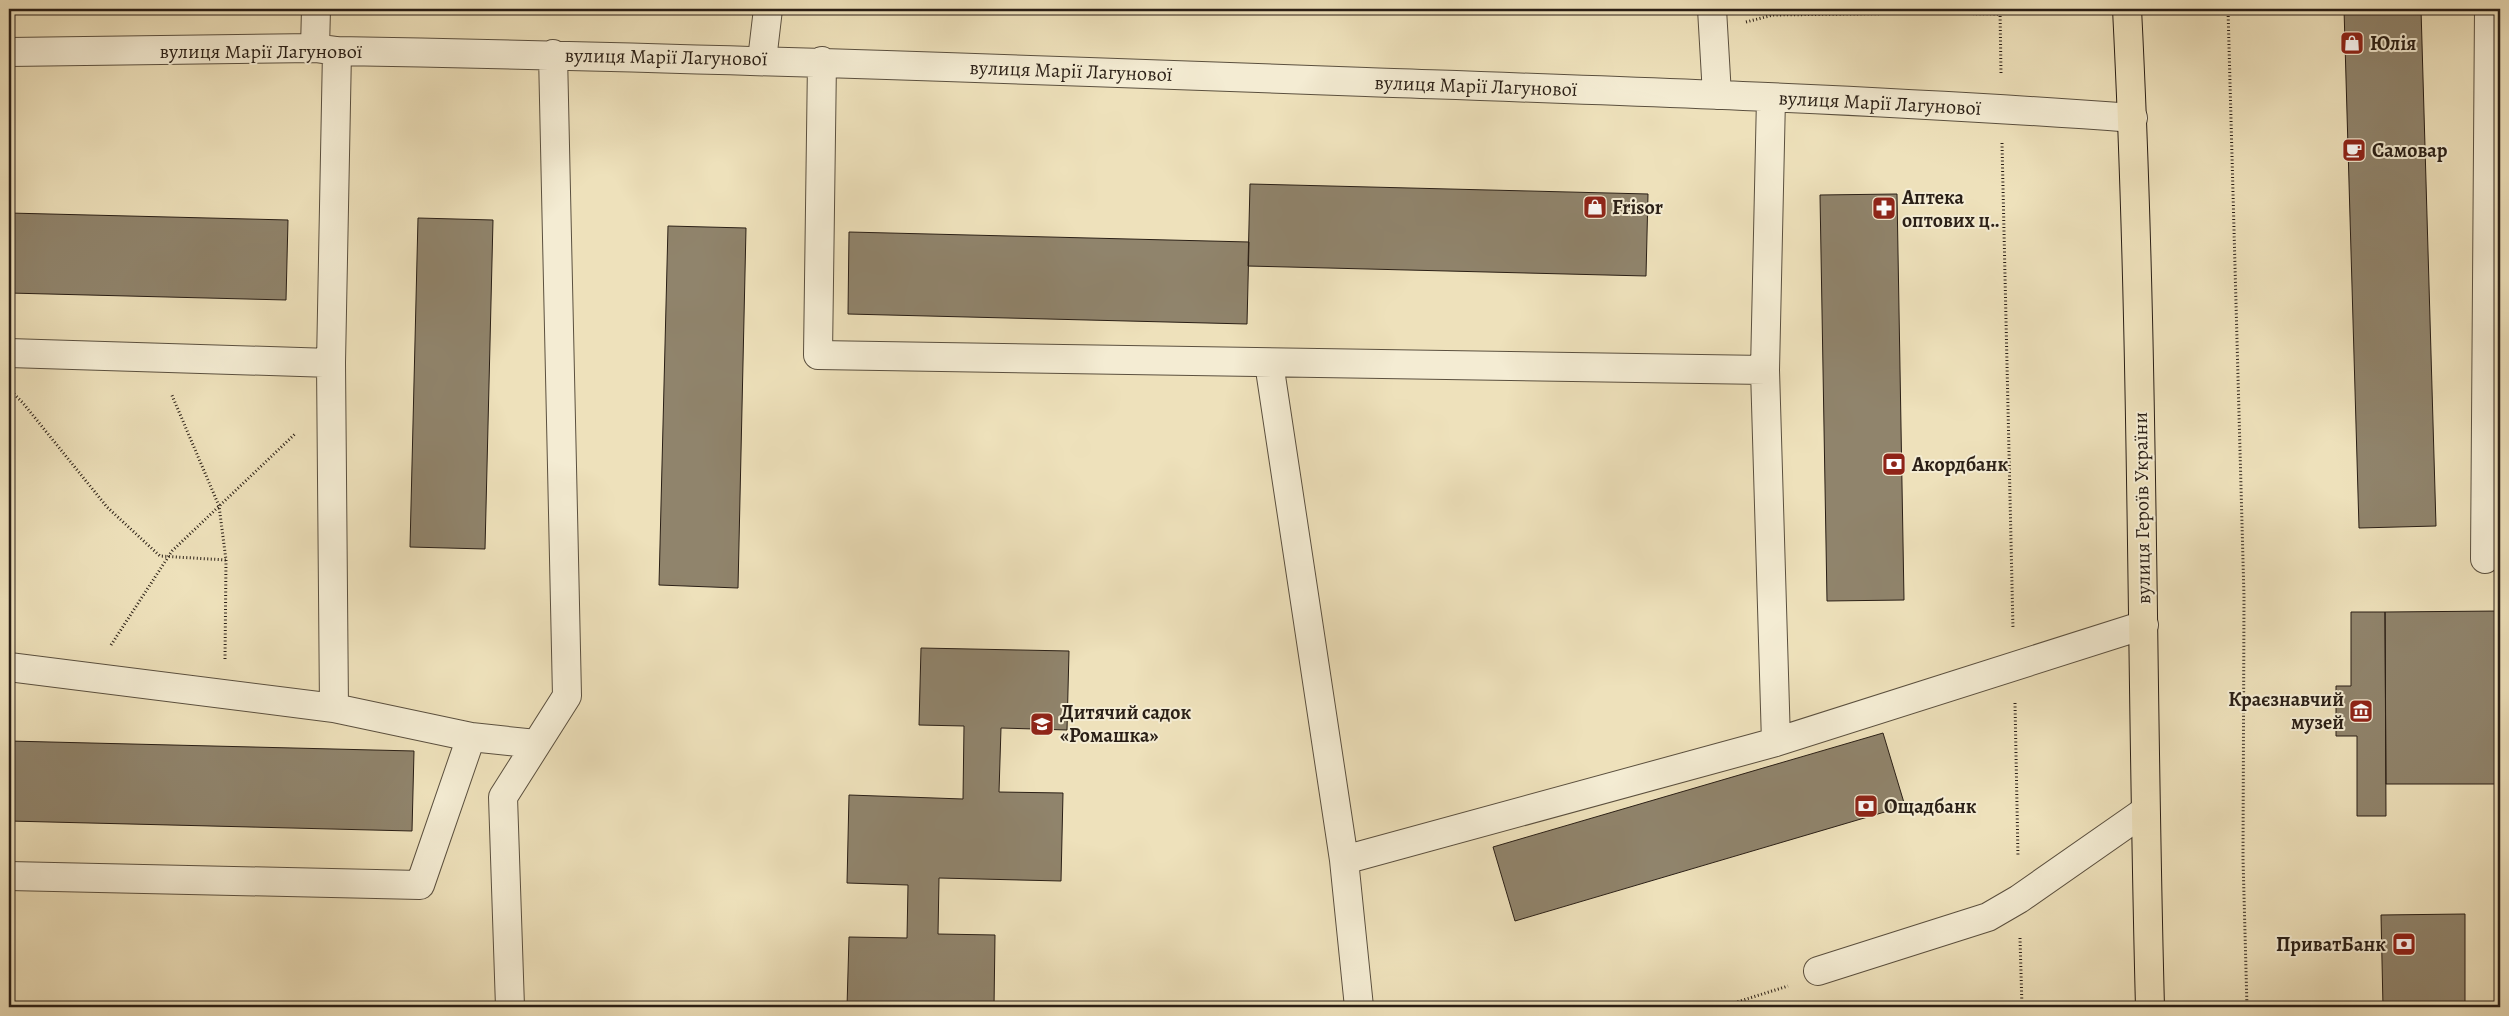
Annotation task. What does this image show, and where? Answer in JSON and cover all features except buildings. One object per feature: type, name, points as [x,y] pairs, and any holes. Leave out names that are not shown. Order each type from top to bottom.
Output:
[{"type":"main road","name":"вулиця Героїв України","points":[[2127,9],[2132,118],[2144,625],[2145,811],[2150,1007]]},
{"type":"street","points":[[316,9],[326,50],[334,708]]},
{"type":"street","points":[[762,60],[768,9]]},
{"type":"street","points":[[2485,559],[2489,9]]},
{"type":"street","points":[[1713,19],[1717,95]]},
{"type":"street","name":"вулиця Марії Лагунової","points":[[9,52],[326,50],[822,61],[1717,95],[2002,108],[2132,118]]},
{"type":"street","points":[[510,1007],[503,796],[566,696],[553,54]]},
{"type":"street","points":[[822,61],[818,355],[1765,370]]},
{"type":"street","points":[[1771,98],[1765,370],[1776,742]]},
{"type":"street","points":[[9,353],[330,363]]},
{"type":"street","points":[[1269,363],[1344,860],[1359,1007]]},
{"type":"street","points":[[1344,860],[1776,742],[2144,625]]},
{"type":"street","points":[[9,667],[334,708],[470,737],[536,744]]},
{"type":"street","points":[[9,876],[420,885],[470,737]]},
{"type":"street","points":[[1818,971],[1988,917],[2019,900],[2145,811]]},
{"type":"path","points":[[2000,9],[2022,1007]]},
{"type":"path","points":[[2228,9],[2244,597],[2243,858],[2247,1007]]},
{"type":"path","points":[[1713,19],[1929,11],[2000,14]]},
{"type":"path","points":[[156,358],[219,506],[226,560],[224,694]]},
{"type":"path","points":[[9,390],[23,403],[107,507],[160,556],[226,560]]},
{"type":"path","points":[[90,677],[169,557],[219,506],[331,402]]},
{"type":"path","points":[[1721,1007],[1795,984],[1818,971]]},
{"type":"place","name":"Юлія","points":[[2352,43]]},
{"type":"place","name":"Самовар","points":[[2354,150]]},
{"type":"place","name":"Frisor","points":[[1595,207]]},
{"type":"place","name":"Аптека оптових ц‥","points":[[1884,208]]},
{"type":"place","name":"Акордбанк","points":[[1894,464]]},
{"type":"place","name":"Краєзнавчий музей","points":[[2361,711]]},
{"type":"place","name":"Дитячий садок «Ромашка»","points":[[1042,724]]},
{"type":"place","name":"Ощадбанк","points":[[1866,806]]},
{"type":"place","name":"ПриватБанк","points":[[2404,944]]}]
